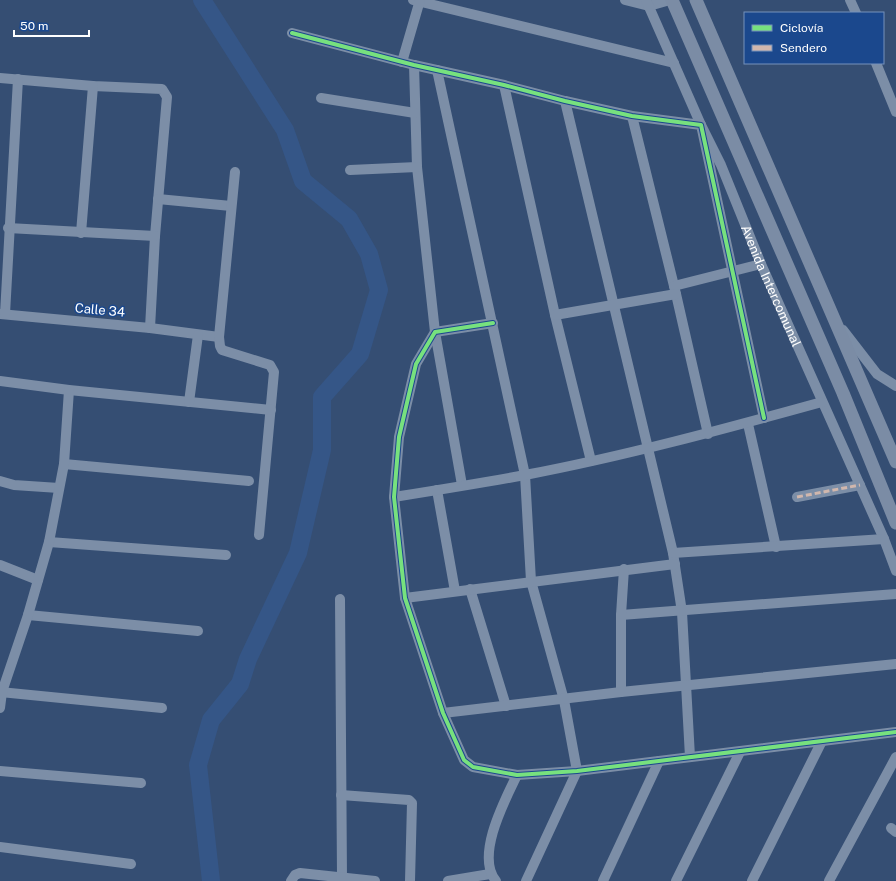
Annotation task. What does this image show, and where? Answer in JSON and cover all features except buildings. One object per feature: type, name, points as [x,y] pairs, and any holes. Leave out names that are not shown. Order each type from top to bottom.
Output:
[{"type":"main road","name":"Avenida Intercomunal","points":[[671,0],[844,394],[896,523]]},
{"type":"main road","points":[[696,0],[896,462]]},
{"type":"street","points":[[402,62],[417,0],[674,62]]},
{"type":"street","points":[[625,0],[647,3],[671,0]]},
{"type":"street","points":[[850,0],[856,12]]},
{"type":"street","name":"Avenida Intercomunal","points":[[647,3],[701,125],[721,165],[761,264],[884,539],[896,571]]},
{"type":"street","points":[[292,33],[414,65],[504,85],[565,101],[632,116],[701,125],[764,418]]},
{"type":"street","points":[[876,64],[896,112]]},
{"type":"street","points":[[414,65],[417,168],[435,332],[462,485]]},
{"type":"street","points":[[437,70],[525,475],[531,581],[564,700],[577,771],[526,881]]},
{"type":"street","points":[[0,78],[93,86],[162,89],[166,92],[167,97],[155,236],[150,328]]},
{"type":"street","points":[[2,314],[18,79]]},
{"type":"street","points":[[504,85],[555,315],[591,461]]},
{"type":"street","points":[[81,233],[93,86]]},
{"type":"street","points":[[321,98],[415,113]]},
{"type":"street","points":[[565,101],[673,553],[682,612],[690,757]]},
{"type":"street","points":[[632,116],[675,290],[708,434]]},
{"type":"street","points":[[350,170],[417,168]]},
{"type":"street","points":[[235,172],[219,337],[222,350],[270,365],[273,368],[271,410],[259,535]]},
{"type":"street","points":[[158,199],[231,206]]},
{"type":"street","points":[[8,228],[155,236]]},
{"type":"street","points":[[555,315],[615,306],[675,290],[761,264]]},
{"type":"street","name":"Calle 34","points":[[2,314],[150,328],[219,337]]},
{"type":"street","points":[[836,322],[877,374],[896,386]]},
{"type":"street","points":[[435,332],[493,323]]},
{"type":"street","points":[[435,332],[416,364],[399,437],[394,496],[405,598],[443,714],[458,750],[464,760],[473,767],[517,775],[577,771],[820,743],[896,732]]},
{"type":"street","points":[[188,402],[198,335]]},
{"type":"street","points":[[0,380],[69,390],[271,410]]},
{"type":"street","points":[[0,708],[1,692],[28,615],[49,542],[64,464],[69,390]]},
{"type":"street","points":[[394,496],[525,475],[591,461],[748,424],[822,402]]},
{"type":"street","points":[[748,424],[776,547]]},
{"type":"street","points":[[64,464],[250,481]]},
{"type":"street","points":[[0,481],[14,485],[59,488]]},
{"type":"street","points":[[797,497],[860,485]]},
{"type":"street","points":[[437,490],[454,591]]},
{"type":"street","points":[[673,553],[884,539]]},
{"type":"street","points":[[49,542],[226,555]]},
{"type":"street","points":[[405,598],[624,569],[675,564]]},
{"type":"street","points":[[0,565],[38,580]]},
{"type":"street","points":[[621,692],[621,615],[624,569]]},
{"type":"street","points":[[470,589],[506,706]]},
{"type":"street","points":[[621,615],[682,612],[896,594]]},
{"type":"street","points":[[340,599],[342,877]]},
{"type":"street","points":[[28,615],[198,631]]},
{"type":"street","points":[[443,714],[621,692],[896,664]]},
{"type":"street","points":[[1,692],[162,708]]},
{"type":"street","points":[[752,881],[820,743]]},
{"type":"street","points":[[676,881],[740,752]]},
{"type":"street","points":[[829,881],[896,757]]},
{"type":"street","points":[[603,881],[659,761]]},
{"type":"street","points":[[0,771],[141,783]]},
{"type":"street","points":[[448,881],[493,878],[490,843],[498,815],[517,775]]},
{"type":"street","points":[[341,795],[409,800],[412,804],[410,881]]},
{"type":"street","points":[[0,847],[131,864]]},
{"type":"street","points":[[291,881],[295,875],[300,874],[375,881]]},
{"type":"waterway","points":[[202,0],[285,130],[303,181],[349,219],[369,254],[379,290],[360,354],[322,397],[322,450],[298,553],[248,659],[240,684],[211,720],[198,765],[211,881]]},
{"type":"marked path","points":[[797,497],[860,485]]},
{"type":"cycle path","points":[[292,33],[414,65],[504,85],[565,101],[632,116],[701,125],[764,418]]},
{"type":"cycle path","points":[[493,323],[435,332],[416,364],[399,437],[394,497],[405,598],[443,713],[464,760],[473,767],[517,775],[577,771],[896,732]]}]
